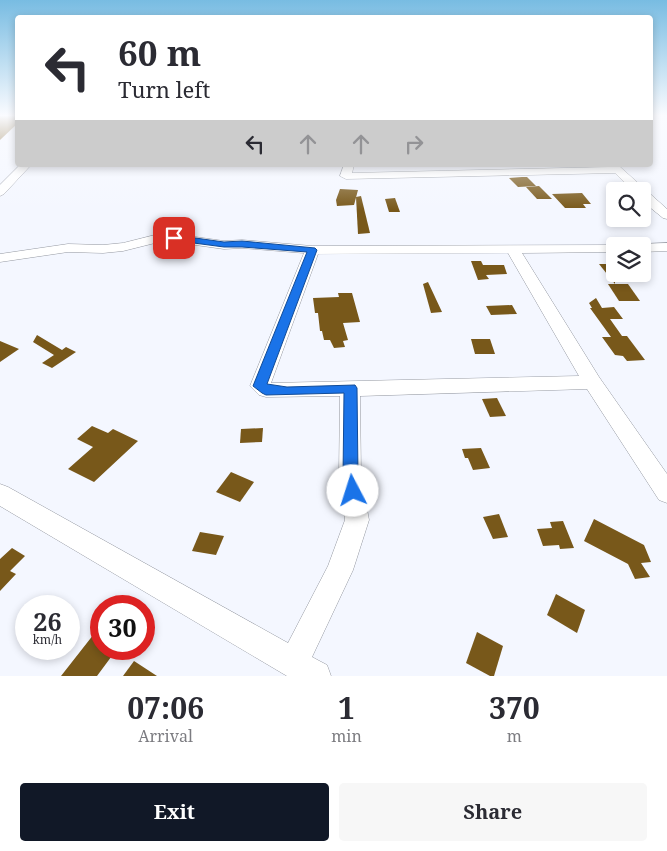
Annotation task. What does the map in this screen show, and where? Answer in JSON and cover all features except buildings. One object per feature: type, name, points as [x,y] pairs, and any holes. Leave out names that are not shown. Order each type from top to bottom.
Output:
[{"type":"street","points":[[0,192],[24,167]]},
{"type":"street","points":[[349,167],[346,176],[615,168],[630,182]]},
{"type":"street","points":[[651,198],[667,200]]},
{"type":"street","points":[[651,201],[667,215]]},
{"type":"street","points":[[0,258],[68,248],[103,249],[123,247],[159,238],[174,238],[224,245],[242,244],[312,250],[606,248]]},
{"type":"street","points":[[651,248],[667,247]]},
{"type":"street","points":[[513,249],[592,382],[667,493]]},
{"type":"street","points":[[312,250],[260,386],[266,390],[287,391],[592,382]]},
{"type":"street","points":[[294,662],[340,570],[357,520],[350,477],[350,388]]},
{"type":"street","points":[[0,494],[316,676]]},
{"type":"route","points":[[174,238],[224,245],[281,246],[312,250],[260,386],[266,390],[287,391],[350,388],[350,477],[353,491]]}]
